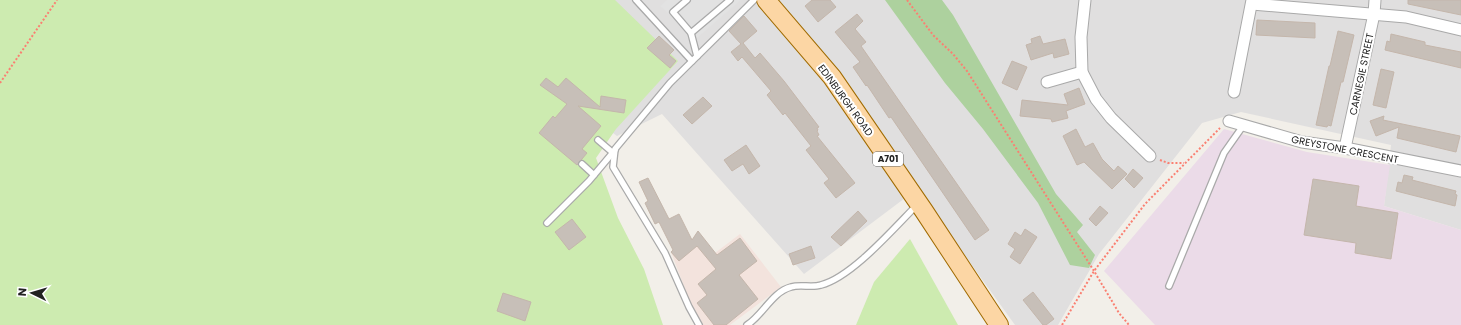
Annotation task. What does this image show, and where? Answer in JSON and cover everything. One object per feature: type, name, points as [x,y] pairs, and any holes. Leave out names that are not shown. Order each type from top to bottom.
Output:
[{"type":"main road","name":"EDINBURGH ROAD","points":[[766,0],[832,78],[918,203],[998,325]]},
{"type":"street","points":[[1085,0],[1081,37],[1082,72],[1096,99],[1111,118],[1150,156]]},
{"type":"street","name":"CARNEGIE STREET","points":[[1345,148],[1374,14],[1375,0]]},
{"type":"street","points":[[1234,92],[1252,2],[1406,18],[1461,30]]},
{"type":"street","points":[[1047,82],[1082,72]]},
{"type":"street","name":"GREYSTONE CRESCENT","points":[[1229,122],[1302,142],[1345,148],[1461,171]]},
{"type":"lane","points":[[636,0],[692,62]]},
{"type":"lane","points":[[687,0],[673,12],[691,33],[697,56]]},
{"type":"lane","points":[[691,33],[730,0]]},
{"type":"lane","points":[[547,224],[594,175],[670,83],[754,0]]},
{"type":"lane","points":[[1169,286],[1224,153],[1243,126]]},
{"type":"lane","points":[[598,140],[614,151]]},
{"type":"lane","points":[[614,151],[613,167],[665,253],[689,307],[699,325]]},
{"type":"lane","points":[[582,164],[594,175]]},
{"type":"lane","points":[[748,325],[778,294],[791,286],[821,285],[844,274],[883,239],[918,203]]},
{"type":"path","points":[[0,83],[57,0]]},
{"type":"path","points":[[907,0],[933,35],[953,54],[967,71],[1119,313],[1129,325]]},
{"type":"path","points":[[1062,325],[1094,271],[1145,204],[1184,163],[1218,130],[1229,122]]},
{"type":"path","points":[[1150,156],[1168,163],[1184,163]]},
{"type":"shaded area","points":[[436,0],[1461,0],[1461,230],[1384,206],[1391,145],[1241,112],[1202,123],[1099,254],[1058,325],[1015,325],[917,189],[804,274],[662,114],[617,136]]},
{"type":"shaded area","points":[[667,0],[741,0],[696,39],[660,6]]},
{"type":"shaded area","points":[[1224,129],[1307,152],[1390,165],[1384,206],[1461,230],[1461,325],[1155,325],[1104,271]]},
{"type":"shaded area","points":[[698,231],[715,253],[740,234],[781,287],[730,325],[703,325],[691,305],[671,252],[692,240]]},
{"type":"green space","points":[[0,0],[615,0],[678,61],[616,129],[596,158],[618,218],[644,269],[663,325],[0,325]]},
{"type":"green space","points":[[885,0],[942,0],[953,15],[1056,194],[1083,225],[1077,232],[1095,255],[1089,268],[1070,265],[1038,203],[983,129],[945,83]]},
{"type":"green space","points":[[910,239],[958,325],[856,325],[874,282]]},
{"type":"building","points":[[812,0],[830,0],[836,7],[818,22],[805,6]]},
{"type":"building","points":[[1408,0],[1461,0],[1461,15],[1408,4]]},
{"type":"building","points":[[857,14],[863,21],[855,29],[866,42],[861,46],[989,230],[975,240],[891,117],[889,118],[853,67],[860,62],[835,32]]},
{"type":"building","points":[[744,16],[757,31],[743,43],[755,58],[760,53],[784,81],[819,127],[817,128],[817,131],[819,135],[817,136],[855,183],[836,198],[824,183],[829,179],[806,150],[811,146],[785,113],[783,115],[767,95],[771,91],[742,57],[738,61],[731,52],[741,44],[729,31]]},
{"type":"building","points":[[1257,20],[1315,23],[1315,38],[1256,35]]},
{"type":"building","points":[[1338,31],[1354,35],[1331,126],[1328,125],[1327,127],[1316,125]]},
{"type":"building","points":[[1391,34],[1425,42],[1425,45],[1461,52],[1461,68],[1385,50],[1387,41],[1390,42]]},
{"type":"building","points":[[659,36],[674,50],[669,55],[676,61],[670,68],[647,48]]},
{"type":"building","points":[[1040,36],[1043,44],[1065,39],[1069,54],[1054,58],[1053,53],[1031,60],[1026,45],[1032,43],[1031,39]]},
{"type":"building","points":[[1012,61],[1027,67],[1017,90],[1002,83]]},
{"type":"building","points":[[1381,69],[1394,72],[1386,108],[1373,105]]},
{"type":"building","points":[[546,78],[558,87],[566,78],[600,107],[601,96],[626,100],[624,113],[578,106],[601,126],[582,149],[587,153],[577,165],[539,133],[553,116],[555,118],[567,104],[540,85]]},
{"type":"building","points":[[1079,88],[1085,104],[1066,111],[1068,118],[1052,122],[1051,119],[1020,116],[1022,100],[1068,105],[1064,94]]},
{"type":"building","points":[[703,97],[712,106],[692,124],[683,115]]},
{"type":"building","points":[[1384,116],[1383,120],[1460,136],[1456,152],[1397,138],[1399,127],[1376,136],[1370,121]]},
{"type":"building","points":[[1076,129],[1085,147],[1093,143],[1102,159],[1114,171],[1118,166],[1127,174],[1112,189],[1084,162],[1077,165],[1063,136]]},
{"type":"building","points":[[746,145],[760,166],[749,174],[743,164],[732,171],[724,160]]},
{"type":"building","points":[[1133,169],[1143,178],[1134,188],[1125,179]]},
{"type":"building","points":[[1404,175],[1413,177],[1412,180],[1456,191],[1455,194],[1457,195],[1455,206],[1396,191],[1398,182],[1402,183]]},
{"type":"building","points":[[648,178],[669,219],[679,214],[692,240],[698,231],[717,255],[740,238],[757,261],[739,275],[758,299],[726,325],[714,325],[697,303],[707,295],[698,284],[716,269],[697,246],[679,261],[671,252],[673,250],[659,222],[655,224],[645,203],[648,201],[639,182]]},
{"type":"building","points":[[1313,179],[1359,186],[1356,206],[1398,213],[1391,259],[1355,253],[1356,243],[1304,235]]},
{"type":"building","points":[[1100,206],[1108,213],[1096,226],[1089,219]]},
{"type":"building","points":[[858,211],[867,221],[841,246],[831,237]]},
{"type":"building","points":[[572,219],[586,237],[569,250],[555,232]]},
{"type":"building","points":[[1025,229],[1037,237],[1020,264],[1010,257],[1015,249],[1008,244],[1015,232],[1021,236]]},
{"type":"building","points":[[811,246],[815,258],[793,265],[789,254]]},
{"type":"building","points":[[1033,292],[1054,319],[1046,325],[1043,325],[1023,300]]},
{"type":"building","points":[[503,293],[531,302],[525,321],[497,311]]}]
